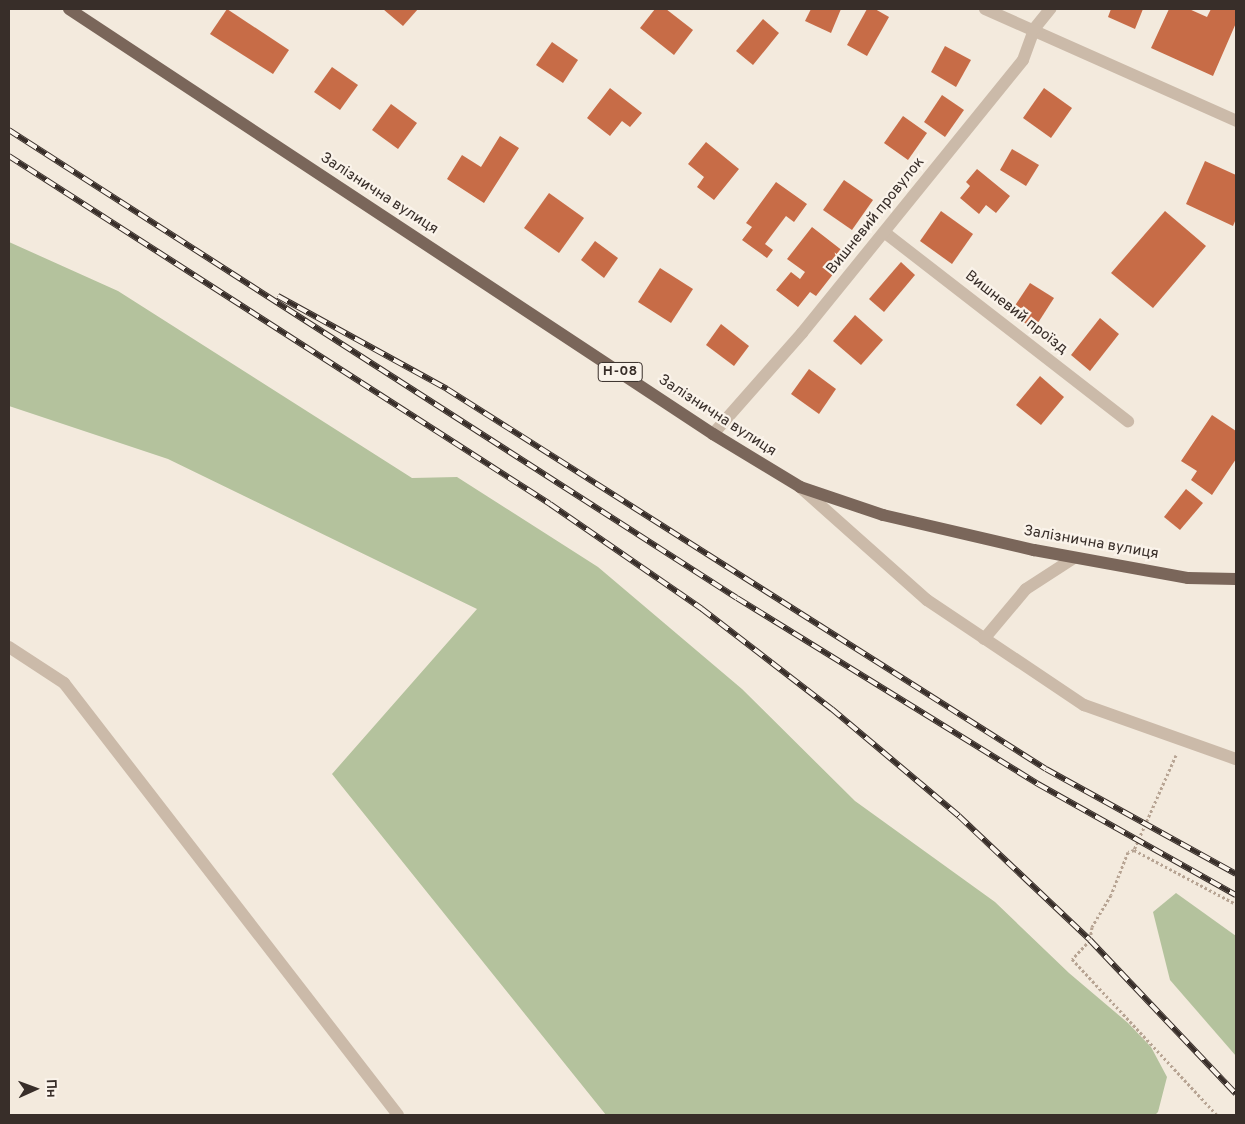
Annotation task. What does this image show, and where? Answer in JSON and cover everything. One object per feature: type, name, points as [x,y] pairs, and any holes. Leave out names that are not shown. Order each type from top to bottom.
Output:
[{"type":"main road","name":"Залізнична вулиця","points":[[69,9],[713,434],[800,487],[883,515],[1074,558],[1188,578],[1236,579]]},
{"type":"street","points":[[985,9],[1034,29],[1236,121]]},
{"type":"street","name":"Вишневий провулок","points":[[713,434],[884,232],[1023,60],[1034,29],[1050,9]]},
{"type":"street","name":"Вишневий проїзд","points":[[884,232],[1128,421]]},
{"type":"street","points":[[800,487],[927,600],[1084,705],[1236,759]]},
{"type":"street","points":[[984,639],[1026,589],[1074,558]]},
{"type":"street","points":[[9,647],[64,683],[398,1115]]},
{"type":"path","points":[[1134,850],[1182,741]]},
{"type":"path","points":[[1217,1115],[1072,959],[1090,940],[1092,927],[1111,895],[1128,852],[1134,850],[1236,904]]},
{"type":"green space","points":[[9,242],[118,291],[412,478],[457,477],[598,567],[742,689],[855,801],[995,902],[1069,973],[1128,1023],[1151,1047],[1167,1077],[1158,1112],[1155,1115],[606,1115],[332,774],[477,609],[168,459],[9,406]]},
{"type":"green space","points":[[1176,893],[1236,936],[1236,1056],[1170,980],[1153,912]]},
{"type":"building","points":[[227,9],[289,50],[273,74],[210,34]]},
{"type":"building","points":[[383,9],[418,9],[403,26]]},
{"type":"building","points":[[655,9],[666,9],[693,30],[674,55],[640,28]]},
{"type":"building","points":[[811,9],[841,9],[831,33],[805,21]]},
{"type":"building","points":[[867,9],[875,9],[889,17],[867,56],[847,45]]},
{"type":"building","points":[[1111,9],[1143,9],[1135,29],[1108,17]]},
{"type":"building","points":[[1169,9],[1189,9],[1207,17],[1211,9],[1236,9],[1236,23],[1213,76],[1151,48]]},
{"type":"building","points":[[763,19],[779,33],[753,65],[736,51]]},
{"type":"building","points":[[552,42],[578,60],[563,83],[536,65]]},
{"type":"building","points":[[945,46],[971,60],[956,87],[931,72]]},
{"type":"building","points":[[332,67],[358,85],[340,110],[314,92]]},
{"type":"building","points":[[610,88],[642,113],[630,127],[622,121],[610,136],[587,118]]},
{"type":"building","points":[[1044,88],[1072,108],[1051,138],[1023,118]]},
{"type":"building","points":[[942,95],[964,110],[945,137],[924,122]]},
{"type":"building","points":[[391,104],[417,123],[398,149],[372,130]]},
{"type":"building","points":[[903,116],[927,133],[908,160],[884,143]]},
{"type":"building","points":[[500,136],[519,148],[484,203],[447,179],[462,155],[481,167]]},
{"type":"building","points":[[706,142],[739,169],[714,200],[697,187],[704,177],[688,164]]},
{"type":"building","points":[[1012,149],[1039,165],[1026,186],[1000,170]]},
{"type":"building","points":[[1205,161],[1236,175],[1236,219],[1233,226],[1186,204]]},
{"type":"building","points":[[977,169],[1010,196],[996,213],[986,205],[979,214],[960,198],[970,186],[966,182]]},
{"type":"building","points":[[844,180],[873,200],[852,230],[823,210]]},
{"type":"building","points":[[776,182],[807,204],[794,222],[786,216],[765,244],[773,250],[767,258],[742,240],[752,227],[746,223]]},
{"type":"building","points":[[549,193],[584,218],[559,253],[524,228]]},
{"type":"building","points":[[941,211],[973,234],[952,264],[920,241]]},
{"type":"building","points":[[1165,211],[1206,246],[1153,308],[1111,273]]},
{"type":"building","points":[[812,227],[848,255],[816,296],[810,292],[798,307],[776,290],[791,272],[800,279],[805,272],[787,259]]},
{"type":"building","points":[[595,241],[618,258],[604,278],[581,260]]},
{"type":"building","points":[[901,262],[915,275],[884,312],[869,299]]},
{"type":"building","points":[[660,268],[693,289],[671,323],[638,302]]},
{"type":"building","points":[[1030,283],[1054,298],[1034,329],[1010,313]]},
{"type":"building","points":[[855,315],[883,340],[861,365],[833,341]]},
{"type":"building","points":[[1100,318],[1119,334],[1090,371],[1071,355]]},
{"type":"building","points":[[721,324],[749,346],[734,366],[706,345]]},
{"type":"building","points":[[809,369],[836,389],[819,414],[791,394]]},
{"type":"building","points":[[1040,376],[1064,397],[1041,425],[1016,405]]},
{"type":"building","points":[[1212,415],[1236,431],[1236,459],[1212,495],[1191,480],[1197,471],[1181,461]]},
{"type":"building","points":[[1186,489],[1203,503],[1180,530],[1164,517]]},
{"type":"railway","points":[[9,130],[737,598],[1038,784],[1236,895]]},
{"type":"railway","points":[[9,156],[550,504],[702,609],[832,709],[959,816],[1090,940],[1236,1094]]},
{"type":"railway","points":[[278,296],[447,389],[1046,769],[1236,874]]}]
